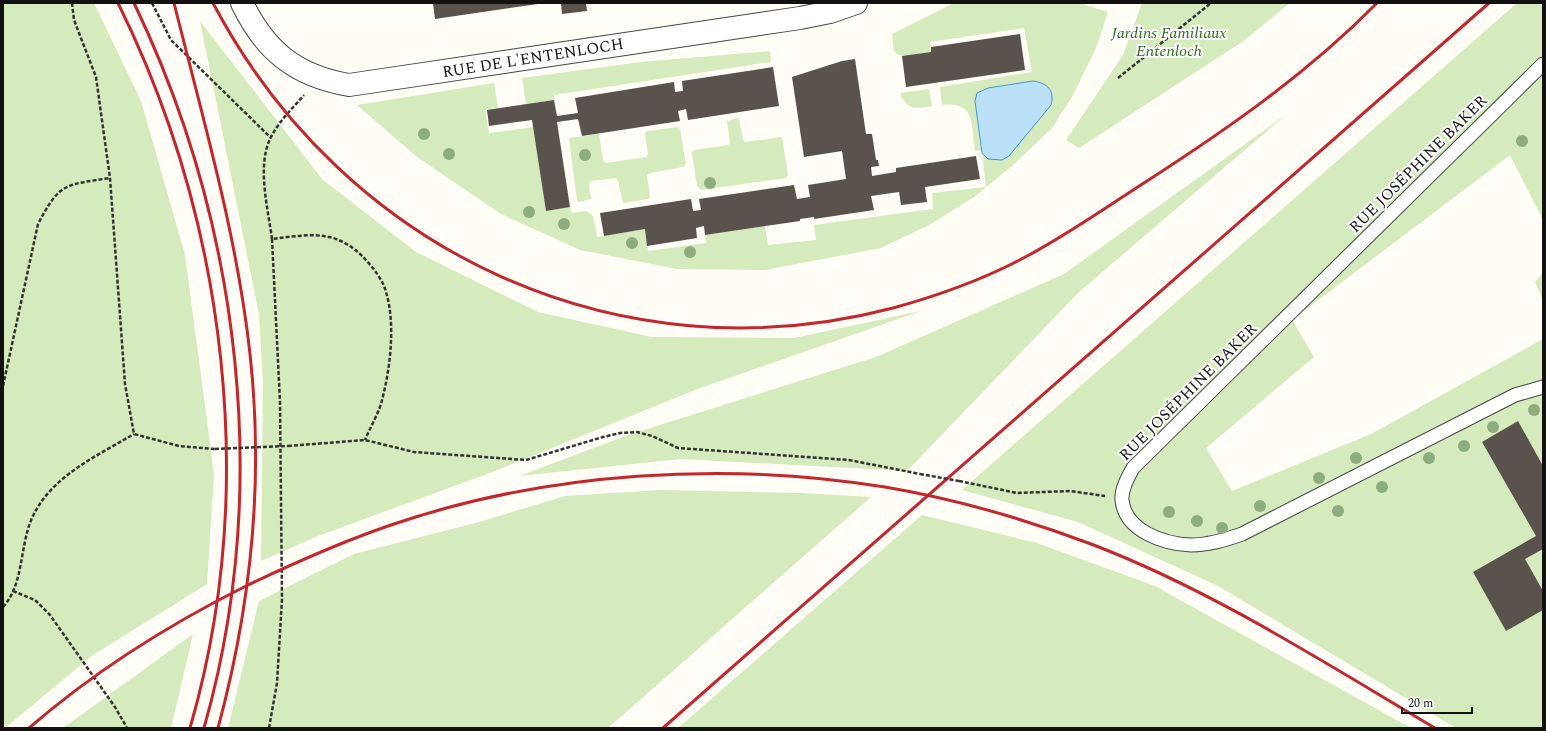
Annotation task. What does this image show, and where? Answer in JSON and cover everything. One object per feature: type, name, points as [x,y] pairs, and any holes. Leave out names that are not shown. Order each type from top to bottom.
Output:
[{"type":"street","name":"RUE DE L'ENTENLOCH","points":[[242,3],[262,38],[277,54],[292,65],[318,78],[349,85],[367,84],[800,18],[830,12],[856,3]]},
{"type":"lane","name":"RUE JOSÉPHINE BAKER","points":[[1122,499],[1126,481],[1133,468],[1543,64]]},
{"type":"lane","points":[[1122,499],[1124,509],[1130,521],[1139,529],[1158,538],[1173,543],[1191,545],[1225,540],[1249,530],[1515,395],[1543,387]]},
{"type":"path","points":[[72,3],[74,20],[96,77],[110,178],[125,384],[134,434]]},
{"type":"path","points":[[152,3],[171,40],[271,138]]},
{"type":"path","points":[[1205,8],[1206,3]]},
{"type":"path","points":[[1118,78],[1212,3]]},
{"type":"path","points":[[269,728],[277,683],[282,599],[280,395],[272,239],[264,169],[266,150],[271,138],[279,125],[318,78]]},
{"type":"path","points":[[3,386],[38,224],[41,218],[50,201],[62,189],[72,184],[110,178]]},
{"type":"path","points":[[272,239],[307,235],[330,237],[347,244],[360,254],[380,278],[386,291],[390,310],[389,354],[380,404],[365,440]]},
{"type":"path","points":[[3,606],[13,591],[29,524],[38,507],[51,489],[74,470],[134,434],[178,446],[215,449],[288,446],[365,440],[414,452],[526,460],[603,437],[620,433],[638,432],[652,436],[678,448],[849,460],[1017,493],[1070,491],[1122,499]]},
{"type":"path","points":[[13,591],[35,600],[50,615],[111,701],[128,728]]},
{"type":"green space","points":[[3,3],[94,3],[141,101],[185,255],[214,474],[207,584],[93,655],[5,728],[3,728]]},
{"type":"green space","points":[[954,3],[1079,3],[1108,12],[1096,48],[1073,95],[1052,128],[1012,166],[974,197],[931,224],[881,248],[765,270],[677,269],[580,250],[501,214],[417,157],[357,105],[494,83],[498,108],[485,110],[489,133],[534,127],[546,210],[570,207],[572,213],[586,211],[593,216],[597,237],[645,229],[648,251],[706,243],[705,235],[765,226],[768,245],[816,240],[814,225],[933,209],[932,193],[986,187],[982,153],[984,156],[1033,81],[981,90],[975,101],[981,150],[975,151],[970,117],[961,107],[942,105],[940,87],[1032,72],[1024,28],[930,42],[931,52],[912,55],[898,55],[893,47],[892,34]]},
{"type":"green space","name":"Jardins Familiaux Entenloch","points":[[1142,3],[1290,3],[1242,42],[1079,148],[1066,140],[1123,55]]},
{"type":"green space","points":[[1517,3],[1543,3],[1543,220],[1510,155],[1292,320],[1314,357],[1206,448],[1232,491],[1371,434],[1543,339],[1543,728],[1456,728],[1218,586],[1078,522],[962,490]]},
{"type":"green space","points":[[200,21],[322,179],[416,252],[538,312],[652,337],[794,338],[921,311],[700,388],[495,471],[318,536],[261,561],[263,384],[259,314]]},
{"type":"green space","points":[[770,51],[771,62],[554,95],[554,100],[526,104],[522,78],[641,62]]},
{"type":"green space","points":[[929,89],[932,106],[921,108],[909,106],[900,93]]},
{"type":"green space","points":[[1287,114],[1079,292],[907,471],[681,459],[519,476],[631,434],[876,357],[1064,274]]},
{"type":"green space","points":[[737,118],[739,119],[743,140],[745,142],[782,137],[788,175],[786,178],[701,190],[697,186],[692,152],[694,150],[728,145],[730,143],[727,121]]},
{"type":"green space","points":[[678,127],[680,129],[686,164],[683,167],[650,173],[647,175],[650,197],[648,199],[623,203],[616,178],[591,181],[589,185],[591,199],[579,202],[577,201],[569,138],[599,134],[603,161],[606,163],[646,157],[648,155],[645,134],[647,131]]},
{"type":"green space","points":[[1543,273],[1543,301],[1535,282]]},
{"type":"green space","points":[[661,490],[801,493],[871,497],[608,728],[228,728],[259,601],[354,554],[479,522],[565,496]]},
{"type":"green space","points":[[922,515],[1037,543],[1155,586],[1411,728],[678,728]]},
{"type":"green space","points":[[193,634],[171,728],[63,728]]},
{"type":"water","points":[[1033,81],[1043,84],[1049,88],[1052,96],[1051,105],[1009,156],[1002,160],[988,159],[982,153],[975,101],[977,93],[988,88]]},
{"type":"building","points":[[433,3],[538,3],[538,4],[435,19]]},
{"type":"building","points":[[561,3],[586,3],[587,11],[562,14]]},
{"type":"building","points":[[1020,34],[1025,70],[906,87],[902,56],[931,52],[931,47]]},
{"type":"building","points":[[855,59],[866,134],[872,134],[876,160],[878,160],[879,166],[871,167],[872,176],[896,172],[896,168],[976,156],[980,179],[925,187],[927,202],[901,205],[899,192],[871,196],[874,210],[814,219],[814,217],[800,219],[800,221],[705,235],[704,226],[696,228],[697,238],[647,246],[645,229],[604,236],[600,213],[691,199],[693,211],[701,210],[699,199],[794,185],[797,199],[810,197],[808,185],[846,179],[842,151],[804,157],[792,77],[842,61]]},
{"type":"building","points":[[773,67],[779,106],[688,120],[686,109],[678,111],[680,121],[582,136],[578,119],[557,122],[570,207],[546,211],[532,120],[489,126],[487,110],[554,100],[557,116],[578,113],[575,98],[674,82],[675,92],[683,91],[682,81]]},
{"type":"building","points":[[1518,421],[1543,466],[1543,549],[1525,559],[1543,591],[1543,610],[1506,631],[1473,572],[1536,536],[1482,442]]},
{"type":"railway","points":[[118,3],[155,88],[185,176],[207,267],[221,359],[226,452],[223,545],[211,638],[190,728]]},
{"type":"railway","points":[[134,3],[171,88],[200,177],[221,267],[235,360],[240,452],[237,545],[225,637],[204,728]]},
{"type":"railway","points":[[174,3],[218,177],[237,265],[250,354],[254,401],[256,448],[252,542],[239,636],[218,728]]},
{"type":"railway","points":[[213,3],[269,91],[336,166],[413,228],[499,276],[592,309],[690,326],[790,326],[893,308],[946,292],[997,271],[1059,238],[1178,161],[1238,120],[1296,76],[1351,29],[1377,3]]},
{"type":"railway","points":[[663,728],[1489,3]]},
{"type":"railway","points":[[29,728],[106,668],[160,633],[216,601],[264,577],[356,538],[394,524],[453,506],[513,493],[575,483],[637,476],[700,474],[763,474],[825,479],[885,487],[964,504],[1015,518],[1066,535],[1135,562],[1223,605],[1266,628],[1435,728]]}]
